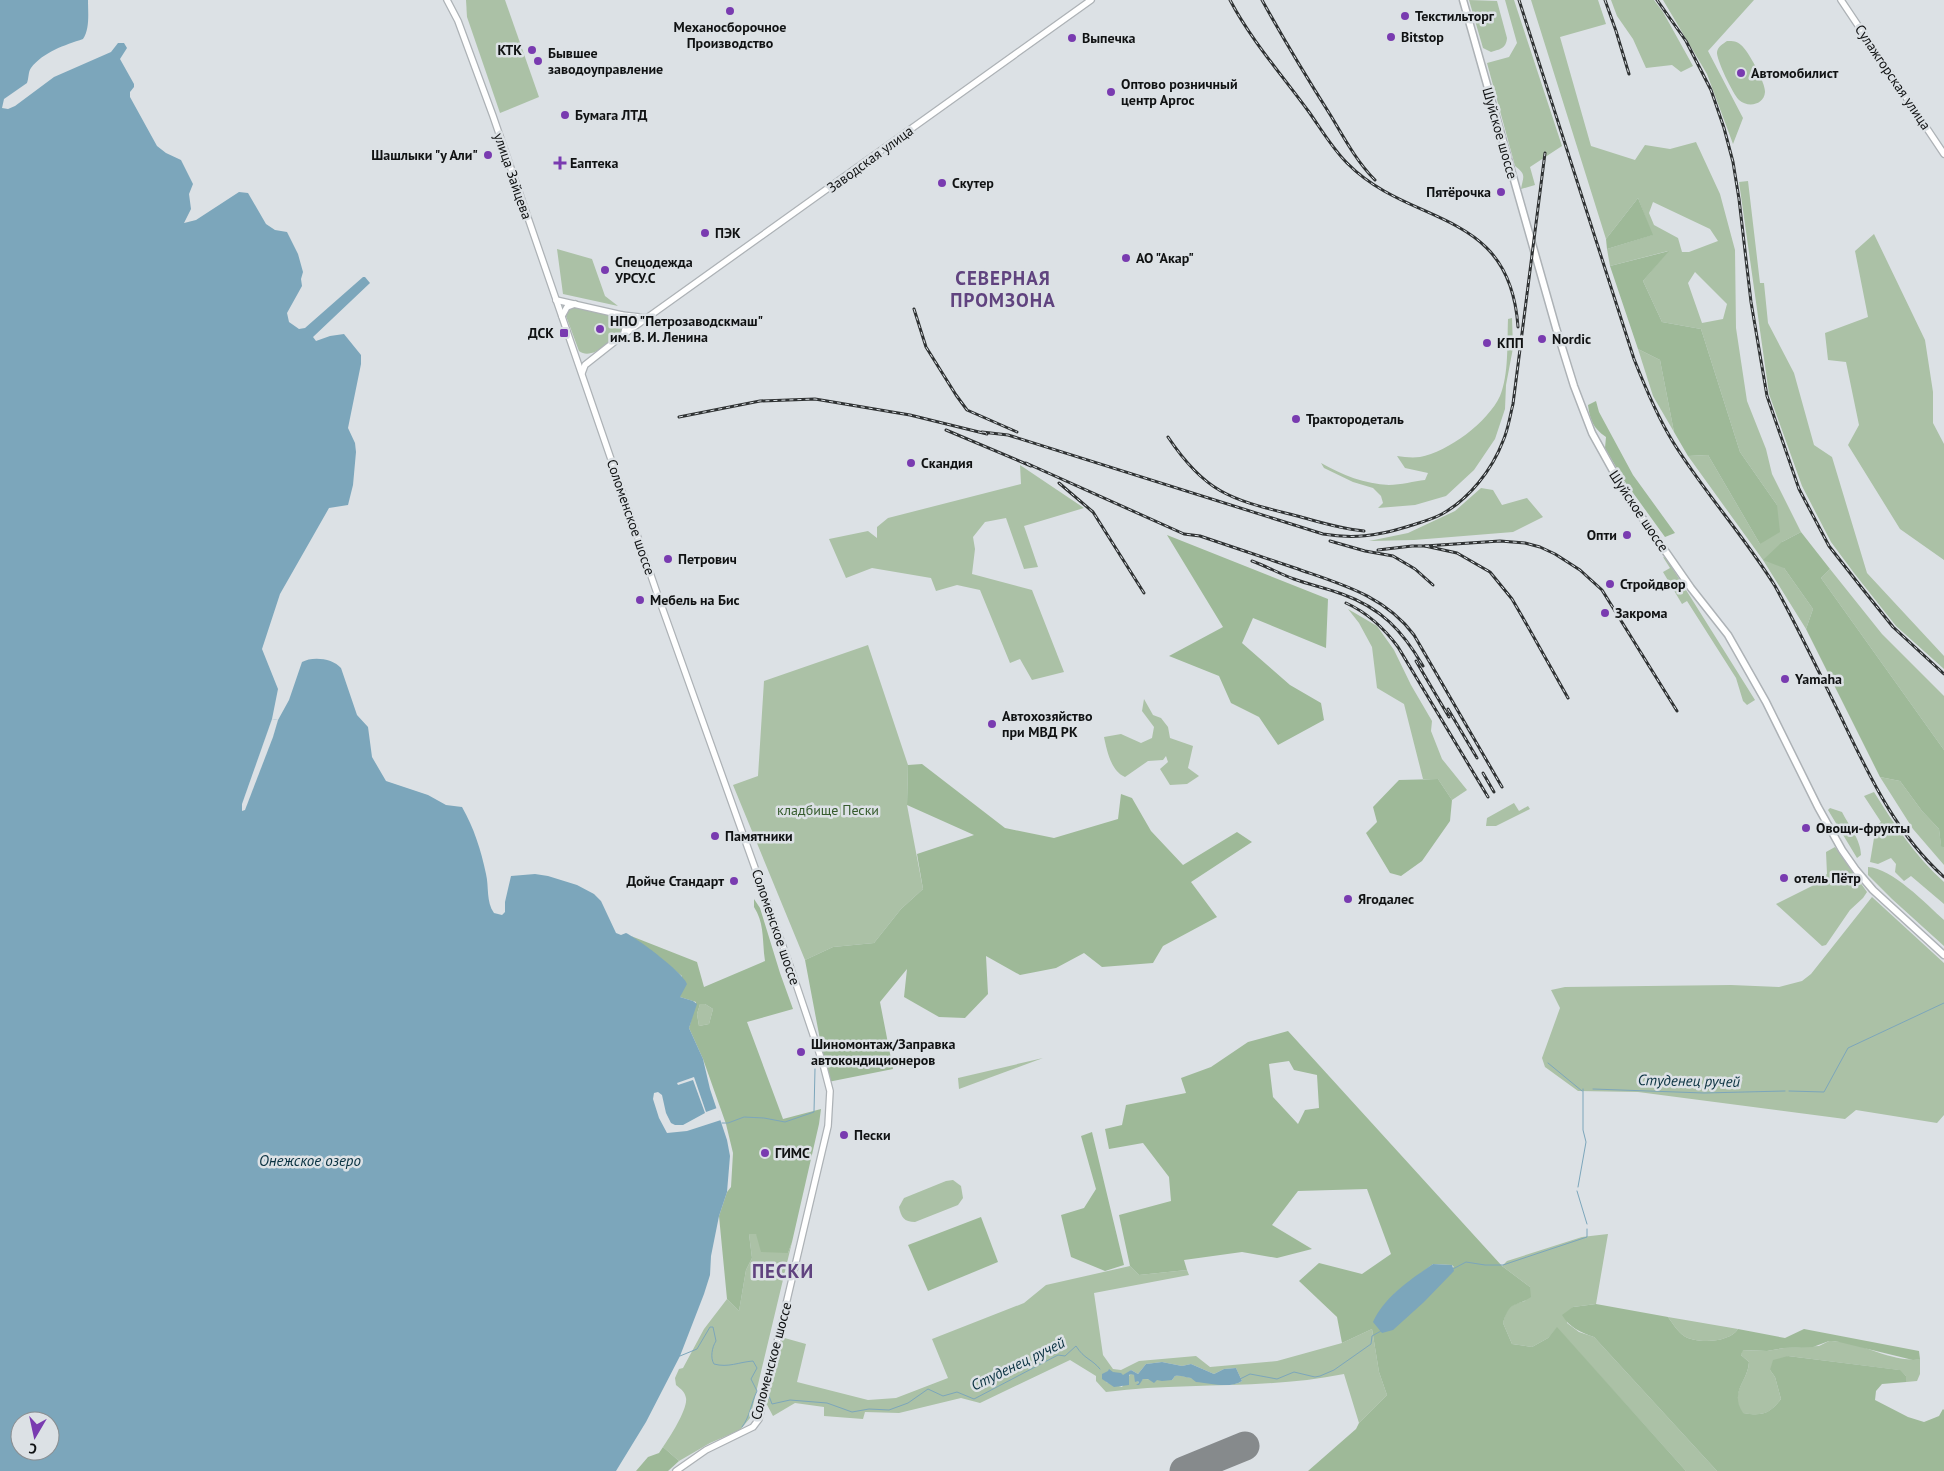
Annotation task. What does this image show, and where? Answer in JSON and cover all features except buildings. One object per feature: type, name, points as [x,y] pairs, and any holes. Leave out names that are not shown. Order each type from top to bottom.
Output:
[{"type":"main road","name":"улица Зайцева","points":[[447,0],[458,21],[493,116],[575,353]]},
{"type":"main road","name":"Заводская улица","points":[[590,360],[1091,0]]},
{"type":"main road","name":"Шуйское шоссе","points":[[1463,0],[1556,328],[1574,386],[1592,433],[1627,496],[1691,588],[1728,635],[1766,702],[1818,807],[1842,850],[1873,890],[1944,955]]},
{"type":"main road","name":"Сулажгорская улица","points":[[1841,0],[1944,154]]},
{"type":"main road","points":[[556,300],[622,315],[648,318]]},
{"type":"main road","points":[[562,316],[567,307],[575,304]]},
{"type":"main road","points":[[622,315],[626,328],[623,335]]},
{"type":"main road","points":[[575,353],[579,358],[590,360]]},
{"type":"main road","name":"Соломенское шоссе","points":[[575,353],[791,969],[830,1091],[828,1126],[759,1419],[753,1427],[706,1450],[676,1471]]},
{"type":"main road","points":[[582,374],[585,364],[590,360]]},
{"type":"green space","points":[[466,0],[505,0],[539,97],[500,113],[467,17]]},
{"type":"green space","points":[[1469,0],[1497,1],[1507,38],[1502,48],[1491,52],[1483,48]]},
{"type":"green space","points":[[1505,0],[1514,0],[1562,146],[1530,167],[1535,185],[1521,189],[1523,174],[1515,166],[1487,63],[1509,57],[1517,43]]},
{"type":"green space","points":[[1531,0],[1598,0],[1606,24],[1560,37],[1591,146],[1635,160],[1645,145],[1670,149],[1696,142],[1720,194],[1735,250],[1736,328],[1747,401],[1766,449],[1772,474],[1801,532],[1782,542],[1784,568],[1813,609],[1806,629],[1763,560],[1688,456],[1708,455],[1760,544],[1777,505],[1740,452],[1701,329],[1662,322],[1643,281],[1668,251],[1610,266],[1607,249],[1652,235],[1638,198],[1606,239]],"holes":[[[1653,202],[1710,229],[1718,241],[1689,252],[1682,252],[1678,238],[1654,225],[1649,213]],[[1695,272],[1727,304],[1723,319],[1702,323],[1688,283]]]},
{"type":"green space","points":[[1611,0],[1654,0],[1663,12],[1693,66],[1681,72],[1672,65],[1646,68],[1633,39],[1617,16]]},
{"type":"green space","points":[[1663,0],[1754,0],[1708,51],[1743,118],[1733,144],[1707,74]]},
{"type":"green space","name":"Автомобилист","points":[[1727,41],[1735,41],[1744,48],[1763,82],[1765,88],[1764,96],[1762,100],[1755,104],[1747,104],[1736,97],[1719,62],[1717,52]]},
{"type":"green space","points":[[1748,181],[1760,283],[1764,283],[1768,323],[1794,373],[1814,445],[1832,457],[1867,573],[1944,656],[1944,669],[1896,626],[1854,573],[1831,542],[1802,486],[1769,394],[1739,182]]},
{"type":"green space","points":[[1638,198],[1653,235],[1607,249],[1606,239]]},
{"type":"green space","points":[[1874,234],[1925,340],[1933,392],[1933,423],[1944,444],[1944,560],[1900,529],[1848,445],[1859,425],[1846,362],[1828,360],[1825,333],[1868,317],[1855,251]]},
{"type":"green space","points":[[557,249],[592,259],[605,296],[618,306],[563,294]]},
{"type":"green space","points":[[1669,251],[1643,281],[1662,322],[1701,329],[1740,452],[1777,505],[1780,532],[1760,544],[1708,455],[1688,456],[1674,432],[1660,360],[1638,349],[1610,266]]},
{"type":"green space","points":[[575,307],[619,318],[623,323],[621,333],[595,352],[590,354],[579,351],[566,316],[569,310]]},
{"type":"green space","points":[[1512,318],[1513,348],[1506,385],[1505,409],[1495,439],[1474,470],[1446,496],[1415,505],[1378,508],[1383,503],[1381,496],[1373,488],[1353,482],[1324,468],[1321,463],[1354,478],[1371,483],[1394,485],[1425,480],[1428,473],[1405,468],[1397,456],[1420,457],[1443,449],[1466,434],[1486,416],[1494,406],[1503,388],[1507,358],[1508,319]]},
{"type":"green space","points":[[1638,349],[1660,360],[1674,432],[1653,396]]},
{"type":"green space","points":[[1596,401],[1599,412],[1633,475],[1675,533],[1665,537],[1623,479],[1605,448],[1606,437],[1595,427],[1591,419],[1588,405]]},
{"type":"green space","points":[[1020,465],[1084,508],[1024,526],[1038,567],[1024,569],[1006,518],[985,522],[973,537],[975,549],[972,574],[1032,590],[1064,672],[1032,680],[1020,659],[1010,663],[980,590],[957,585],[936,591],[931,578],[872,568],[846,578],[829,539],[868,531],[877,538],[877,527],[888,518],[1021,484]]},
{"type":"green space","points":[[1481,488],[1493,490],[1502,505],[1527,498],[1543,517],[1513,532],[1414,540],[1369,541],[1408,533],[1455,511]]},
{"type":"green space","points":[[1801,532],[1830,569],[1821,578],[1944,750],[1944,848],[1941,846],[1939,829],[1922,811],[1900,781],[1880,777],[1806,629],[1813,609],[1784,568],[1763,560],[1782,542]]},
{"type":"green space","points":[[1167,535],[1328,599],[1326,648],[1253,618],[1242,643],[1290,685],[1321,703],[1324,720],[1278,745],[1259,717],[1231,703],[1219,676],[1169,656],[1223,627]]},
{"type":"green space","points":[[1663,557],[1666,558],[1755,700],[1747,705],[1743,701],[1736,678],[1687,601],[1682,604],[1663,572],[1670,568]]},
{"type":"green space","points":[[1830,569],[1882,634],[1944,696],[1944,750],[1821,578]]},
{"type":"green space","points":[[1348,609],[1377,626],[1394,650],[1411,685],[1432,721],[1431,731],[1442,759],[1467,790],[1452,800],[1438,779],[1423,779],[1404,704],[1377,688],[1372,647],[1359,623]]},
{"type":"green space","name":"кладбище Пески","points":[[868,645],[908,765],[907,805],[923,889],[901,909],[874,943],[833,947],[805,960],[733,785],[758,776],[764,681]]},
{"type":"green space","points":[[1144,699],[1153,715],[1161,718],[1168,727],[1170,738],[1193,746],[1188,768],[1199,776],[1187,784],[1170,785],[1160,769],[1168,762],[1166,756],[1163,760],[1148,761],[1125,777],[1113,765],[1104,737],[1121,734],[1141,743],[1152,738],[1154,727],[1142,711]]},
{"type":"green space","points":[[922,764],[1005,828],[1054,838],[1118,819],[1121,794],[1132,798],[1151,831],[1183,865],[1237,832],[1252,842],[1191,882],[1217,917],[1163,946],[1153,963],[1102,967],[1084,953],[1056,968],[1020,975],[986,956],[988,994],[965,1018],[939,1017],[904,997],[907,969],[880,1002],[893,1069],[828,1082],[805,960],[833,947],[874,943],[901,909],[923,889],[917,854],[974,835],[907,805],[908,765]]},
{"type":"green space","points":[[1880,777],[1900,781],[1922,811],[1939,829],[1941,845],[1944,848],[1944,865],[1913,829]]},
{"type":"green space","points":[[1438,779],[1452,800],[1450,821],[1422,861],[1401,876],[1390,873],[1366,833],[1377,822],[1373,807],[1399,780]]},
{"type":"green space","points":[[1874,792],[1914,851],[1944,882],[1944,904],[1911,876],[1904,881],[1895,872],[1896,864],[1891,858],[1878,864],[1870,862],[1876,826],[1881,822],[1864,796]]},
{"type":"green space","points":[[1514,803],[1519,811],[1528,806],[1530,809],[1496,826],[1486,826],[1487,818]]},
{"type":"green space","points":[[1830,808],[1842,812],[1854,832],[1861,855],[1857,858],[1828,810]]},
{"type":"green space","points":[[1835,847],[1867,892],[1850,910],[1826,945],[1822,946],[1776,904],[1812,886],[1827,874],[1826,852]]},
{"type":"green space","points":[[1868,867],[1887,873],[1898,880],[1944,920],[1944,946],[1868,875]]},
{"type":"green space","points":[[1872,897],[1944,963],[1944,1115],[1937,1123],[1856,1110],[1845,1119],[1638,1092],[1578,1091],[1545,1067],[1542,1058],[1560,1008],[1551,990],[1565,987],[1731,985],[1779,987],[1802,981],[1811,974]]},
{"type":"green space","points":[[754,899],[760,908],[793,1009],[747,1022],[783,1119],[821,1109],[788,1253],[761,1252],[756,1234],[749,1234],[752,1258],[746,1270],[739,1311],[727,1299],[719,1216],[727,1192],[731,1187],[733,1153],[726,1124],[703,1059],[689,1028],[696,1002],[680,997],[682,976],[631,936],[697,962],[704,987],[765,961],[762,927],[754,907]],"holes":[[[700,1004],[705,1004],[713,1009],[709,1024],[699,1026],[697,1014]]]},
{"type":"green space","points":[[700,1004],[705,1004],[713,1009],[709,1024],[699,1026],[697,1014]]},
{"type":"green space","points":[[1288,1031],[1502,1266],[1530,1287],[1531,1297],[1510,1308],[1503,1323],[1512,1344],[1532,1347],[1548,1338],[1557,1327],[1686,1471],[1308,1471],[1356,1429],[1359,1423],[1387,1395],[1379,1372],[1372,1329],[1342,1343],[1337,1317],[1299,1281],[1319,1263],[1362,1274],[1391,1254],[1367,1189],[1298,1191],[1272,1225],[1312,1249],[1277,1258],[1242,1252],[1184,1260],[1187,1270],[1139,1275],[1130,1266],[1119,1215],[1171,1201],[1169,1177],[1143,1143],[1109,1149],[1105,1129],[1122,1125],[1126,1105],[1186,1093],[1181,1078],[1211,1067],[1248,1042]],"holes":[[[1289,1061],[1294,1070],[1317,1075],[1319,1108],[1305,1110],[1298,1124],[1273,1097],[1269,1064]],[[1433,1264],[1452,1265],[1454,1267],[1394,1294]]]},
{"type":"green space","points":[[1043,1058],[959,1089],[958,1078]]},
{"type":"green space","points":[[1092,1132],[1124,1265],[1105,1271],[1071,1257],[1061,1215],[1084,1208],[1096,1189],[1081,1136]]},
{"type":"green space","points":[[953,1180],[961,1186],[963,1198],[958,1205],[915,1222],[908,1221],[902,1216],[899,1207],[904,1198]]},
{"type":"green space","points":[[981,1217],[998,1262],[928,1291],[908,1245]]},
{"type":"green space","points":[[749,1234],[756,1234],[788,1253],[792,1242],[750,1418],[740,1430],[710,1443],[679,1461],[663,1447],[678,1423],[686,1403],[685,1394],[676,1385],[675,1378],[679,1369],[683,1368],[704,1329],[727,1299],[739,1311],[746,1270],[752,1258]]},
{"type":"green space","points":[[1608,1234],[1596,1304],[1573,1307],[1567,1323],[1579,1332],[1594,1337],[1717,1471],[1686,1471],[1557,1328],[1548,1338],[1532,1347],[1512,1344],[1503,1323],[1504,1318],[1512,1306],[1525,1301],[1530,1287],[1502,1266],[1507,1261],[1582,1237]]},
{"type":"green space","points":[[1130,1266],[1139,1275],[1187,1270],[1189,1275],[1094,1293],[1103,1355],[1113,1369],[1121,1370],[1139,1361],[1196,1356],[1210,1367],[1277,1361],[1342,1343],[1372,1329],[1379,1372],[1387,1395],[1359,1423],[1344,1374],[1285,1382],[1232,1385],[1242,1381],[1236,1368],[1224,1369],[1214,1374],[1191,1364],[1182,1366],[1162,1362],[1146,1364],[1138,1374],[1131,1370],[1123,1376],[1108,1371],[1106,1382],[1122,1387],[1131,1373],[1139,1383],[1143,1379],[1172,1380],[1175,1376],[1183,1376],[1225,1385],[1165,1387],[1106,1392],[1096,1381],[1096,1376],[1070,1360],[980,1403],[961,1398],[899,1413],[865,1412],[863,1419],[824,1416],[824,1407],[795,1403],[773,1416],[765,1401],[781,1337],[806,1344],[797,1382],[868,1400],[896,1398],[948,1378],[932,1339],[1024,1303],[1046,1285]]},
{"type":"green space","points":[[1596,1304],[1668,1317],[1684,1336],[1690,1339],[1712,1341],[1728,1337],[1738,1329],[1785,1338],[1804,1329],[1919,1351],[1920,1359],[1913,1360],[1835,1341],[1829,1341],[1813,1347],[1784,1348],[1767,1351],[1743,1350],[1741,1355],[1749,1362],[1738,1392],[1739,1405],[1743,1413],[1760,1414],[1777,1404],[1781,1399],[1775,1377],[1770,1370],[1773,1360],[1788,1356],[1900,1370],[1906,1376],[1906,1382],[1882,1384],[1876,1391],[1875,1400],[1908,1417],[1924,1422],[1939,1416],[1944,1410],[1944,1471],[1717,1471],[1594,1337],[1576,1329],[1562,1315],[1573,1307]]},
{"type":"green space","points":[[1668,1317],[1738,1329],[1728,1337],[1712,1341],[1690,1339],[1676,1328]]},
{"type":"green space","points":[[1829,1341],[1852,1344],[1897,1358],[1920,1359],[1920,1374],[1917,1381],[1906,1382],[1906,1376],[1899,1370],[1788,1356],[1770,1370],[1775,1377],[1781,1399],[1773,1408],[1765,1413],[1742,1413],[1737,1399],[1749,1362],[1741,1355],[1742,1350],[1767,1351],[1819,1346]]},
{"type":"green space","points":[[663,1447],[679,1461],[668,1471],[636,1471],[648,1457],[659,1453]]},
{"type":"water","name":"Онежское озеро","points":[[0,0],[88,0],[88,25],[83,39],[55,50],[36,62],[30,70],[27,83],[4,99],[2,108],[8,109],[15,106],[54,77],[111,52],[118,43],[124,43],[127,48],[120,59],[134,84],[130,97],[157,146],[166,153],[181,160],[193,184],[189,194],[191,209],[184,223],[196,220],[239,192],[248,193],[266,224],[275,230],[287,232],[298,254],[303,272],[302,286],[287,313],[289,322],[299,329],[305,328],[363,277],[370,283],[313,337],[316,341],[344,334],[361,355],[361,364],[348,428],[355,443],[356,452],[353,485],[348,505],[329,508],[280,594],[262,649],[278,689],[272,719],[278,720],[289,700],[302,662],[311,659],[322,659],[333,662],[341,668],[357,715],[368,727],[372,757],[386,781],[428,795],[446,805],[462,807],[474,831],[484,865],[491,909],[494,913],[502,915],[505,912],[505,902],[511,876],[535,874],[577,885],[594,894],[601,901],[616,933],[621,935],[626,933],[632,936],[678,973],[687,984],[680,997],[697,1004],[689,1028],[703,1059],[710,1089],[727,1140],[730,1156],[727,1192],[719,1216],[711,1256],[710,1275],[680,1356],[646,1422],[616,1471],[0,1471]]},
{"type":"water","points":[[1433,1264],[1452,1265],[1454,1271],[1393,1330],[1382,1333],[1373,1322],[1384,1304],[1399,1289]]},
{"type":"water","points":[[1162,1362],[1182,1366],[1191,1364],[1214,1374],[1224,1369],[1236,1368],[1242,1381],[1232,1385],[1219,1385],[1196,1382],[1191,1378],[1175,1376],[1172,1380],[1157,1380],[1154,1383],[1148,1379],[1143,1379],[1139,1385],[1136,1385],[1139,1383],[1138,1381],[1135,1382],[1134,1375],[1131,1374],[1129,1375],[1129,1385],[1114,1387],[1102,1379],[1102,1374],[1109,1369],[1123,1375],[1131,1370],[1138,1374],[1146,1364]]},
{"type":"pier","points":[[272,719],[278,720],[273,737],[245,810],[242,811],[242,804]]},
{"type":"pier","points":[[694,1077],[706,1112],[717,1108],[721,1120],[687,1131],[667,1133],[659,1118],[653,1099],[654,1093],[658,1092],[662,1095],[666,1113],[671,1123],[683,1125],[705,1113],[693,1080],[678,1085],[677,1083]]},
{"type":"waterway","name":"Студенец ручей","points":[[1789,1091],[1824,1092],[1848,1048],[1944,1003]]},
{"type":"waterway","points":[[1548,1063],[1582,1091]]},
{"type":"waterway","points":[[722,1123],[728,1123],[744,1117],[785,1122],[814,1112],[815,1069]]},
{"type":"waterway","name":"Студенец ручей","points":[[1578,1187],[1586,1142],[1583,1130],[1583,1089]]},
{"type":"waterway","name":"Студенец ручей","points":[[1593,1089],[1704,1093],[1785,1091]]},
{"type":"waterway","name":"Студенец ручей","points":[[1577,1191],[1587,1224]]},
{"type":"waterway","name":"Студенец ручей","points":[[1453,1269],[1466,1262],[1503,1265],[1587,1237],[1587,1229]]},
{"type":"waterway","name":"Студенец ручей","points":[[680,1356],[697,1349],[710,1327],[713,1327],[716,1341],[712,1352],[714,1364],[729,1365],[753,1361],[757,1368],[751,1379],[757,1391],[747,1419],[742,1427]]},
{"type":"waterway","name":"Студенец ручей","points":[[1240,1379],[1250,1374],[1277,1379],[1294,1372],[1315,1377],[1320,1376],[1334,1370],[1371,1344],[1372,1336],[1381,1331]]},
{"type":"waterway","name":"Студенец ручей","points":[[769,1396],[772,1404],[790,1400],[827,1403],[852,1412],[869,1409],[889,1410],[908,1403],[928,1389],[943,1396],[957,1392],[974,1399],[1058,1355],[1065,1356],[1076,1346],[1082,1354],[1100,1369]]},
{"type":"runway","points":[[1184,1471],[1245,1446]]},
{"type":"railway","points":[[1230,0],[1257,43],[1347,163],[1372,184],[1454,224],[1477,240],[1497,260],[1511,288],[1518,327]]},
{"type":"railway","points":[[1262,0],[1346,141],[1362,166],[1375,180]]},
{"type":"railway","points":[[1519,0],[1634,359],[1657,412],[1685,460],[1775,586],[1861,759],[1884,801],[1911,841],[1944,877]]},
{"type":"railway","points":[[1605,0],[1629,74]]},
{"type":"railway","points":[[1657,0],[1686,41],[1711,90],[1724,128],[1733,162],[1739,199],[1751,302],[1767,396],[1799,489],[1829,546],[1861,587],[1893,627],[1944,674]]},
{"type":"railway","points":[[982,432],[1008,435],[1323,534],[1355,536],[1385,533],[1438,516],[1452,508],[1478,483],[1493,463],[1506,432],[1513,404],[1545,153]]},
{"type":"railway","points":[[914,309],[926,347],[967,410],[1017,432]]},
{"type":"railway","points":[[679,417],[760,401],[815,399],[910,415],[987,434]]},
{"type":"railway","points":[[946,430],[1031,466]]},
{"type":"railway","points":[[1168,437],[1182,457],[1196,472],[1210,484],[1225,493],[1258,506],[1332,526],[1364,531]]},
{"type":"railway","points":[[1026,463],[1184,534],[1200,536],[1328,580],[1375,600],[1402,621],[1414,635],[1502,787]]},
{"type":"railway","points":[[1059,483],[1093,512],[1144,593]]},
{"type":"railway","points":[[1330,541],[1365,551],[1393,556],[1415,569],[1433,585]]},
{"type":"railway","points":[[1425,546],[1500,541],[1525,543],[1555,554],[1580,570],[1602,590],[1677,711]]},
{"type":"railway","points":[[1378,550],[1425,546],[1457,553],[1490,572],[1512,599],[1568,698]]},
{"type":"railway","points":[[1252,561],[1294,579],[1342,594],[1368,606],[1379,613],[1398,631],[1423,666]]},
{"type":"railway","points":[[1346,603],[1361,611],[1375,622],[1398,647],[1488,797]]},
{"type":"railway","points":[[1416,661],[1449,717]]},
{"type":"railway","points":[[1448,709],[1477,758]]},
{"type":"railway","points":[[1483,773],[1494,792]]},
{"type":"place","name":"Механосборочное Производство","points":[[730,11]]},
{"type":"place","name":"Текстильторг","points":[[1405,16]]},
{"type":"place","name":"Bitstop","points":[[1391,37]]},
{"type":"place","name":"Выпечка","points":[[1072,38]]},
{"type":"place","name":"КТК","points":[[532,50]]},
{"type":"place","name":"Бывшее заводоуправление","points":[[538,61]]},
{"type":"place","name":"Автомобилист","points":[[1741,73]]},
{"type":"place","name":"Оптово розничный центр Аргос","points":[[1111,92]]},
{"type":"place","name":"Бумага ЛТД","points":[[565,115]]},
{"type":"place","name":"Шашлыки \"у Али\"","points":[[488,155]]},
{"type":"place","name":"Еаптека","points":[[560,163]]},
{"type":"place","name":"Скутер","points":[[942,183]]},
{"type":"place","name":"Пятёрочка","points":[[1501,192]]},
{"type":"place","name":"ПЭК","points":[[705,233]]},
{"type":"place","name":"АО \"Акар\"","points":[[1126,258]]},
{"type":"place","name":"Спецодежда УРСУ.С","points":[[605,270]]},
{"type":"place","name":"НПО \"Петрозаводскмаш\" им. В. И. Ленина","points":[[600,329]]},
{"type":"place","name":"ДСК","points":[[564,333]]},
{"type":"place","name":"Nordic","points":[[1542,339]]},
{"type":"place","name":"КПП","points":[[1487,343]]},
{"type":"place","name":"Трактородеталь","points":[[1296,419]]},
{"type":"place","name":"Скандия","points":[[911,463]]},
{"type":"place","name":"Опти","points":[[1627,535]]},
{"type":"place","name":"Петрович","points":[[668,559]]},
{"type":"place","name":"Стройдвор","points":[[1610,584]]},
{"type":"place","name":"Мебель на Бис","points":[[640,600]]},
{"type":"place","name":"Закрома","points":[[1605,613]]},
{"type":"place","name":"Yamaha","points":[[1785,679]]},
{"type":"place","name":"Автохозяйство при МВД РК","points":[[992,724]]},
{"type":"place","name":"Овощи-фрукты","points":[[1806,828]]},
{"type":"place","name":"Памятники","points":[[715,836]]},
{"type":"place","name":"отель Пётр","points":[[1784,878]]},
{"type":"place","name":"Дойче Стандарт","points":[[734,881]]},
{"type":"place","name":"Ягодалес","points":[[1348,899]]},
{"type":"place","name":"Шиномонтаж/Заправка автокондиционеров","points":[[801,1052]]},
{"type":"place","name":"Пески","points":[[844,1135]]},
{"type":"place","name":"ГИМС","points":[[765,1153]]},
{"type":"district","name":"СЕВЕРНАЯ ПРОМЗОНА","points":[[1003,289]]},
{"type":"district","name":"ПЕСКИ","points":[[783,1271]]}]
